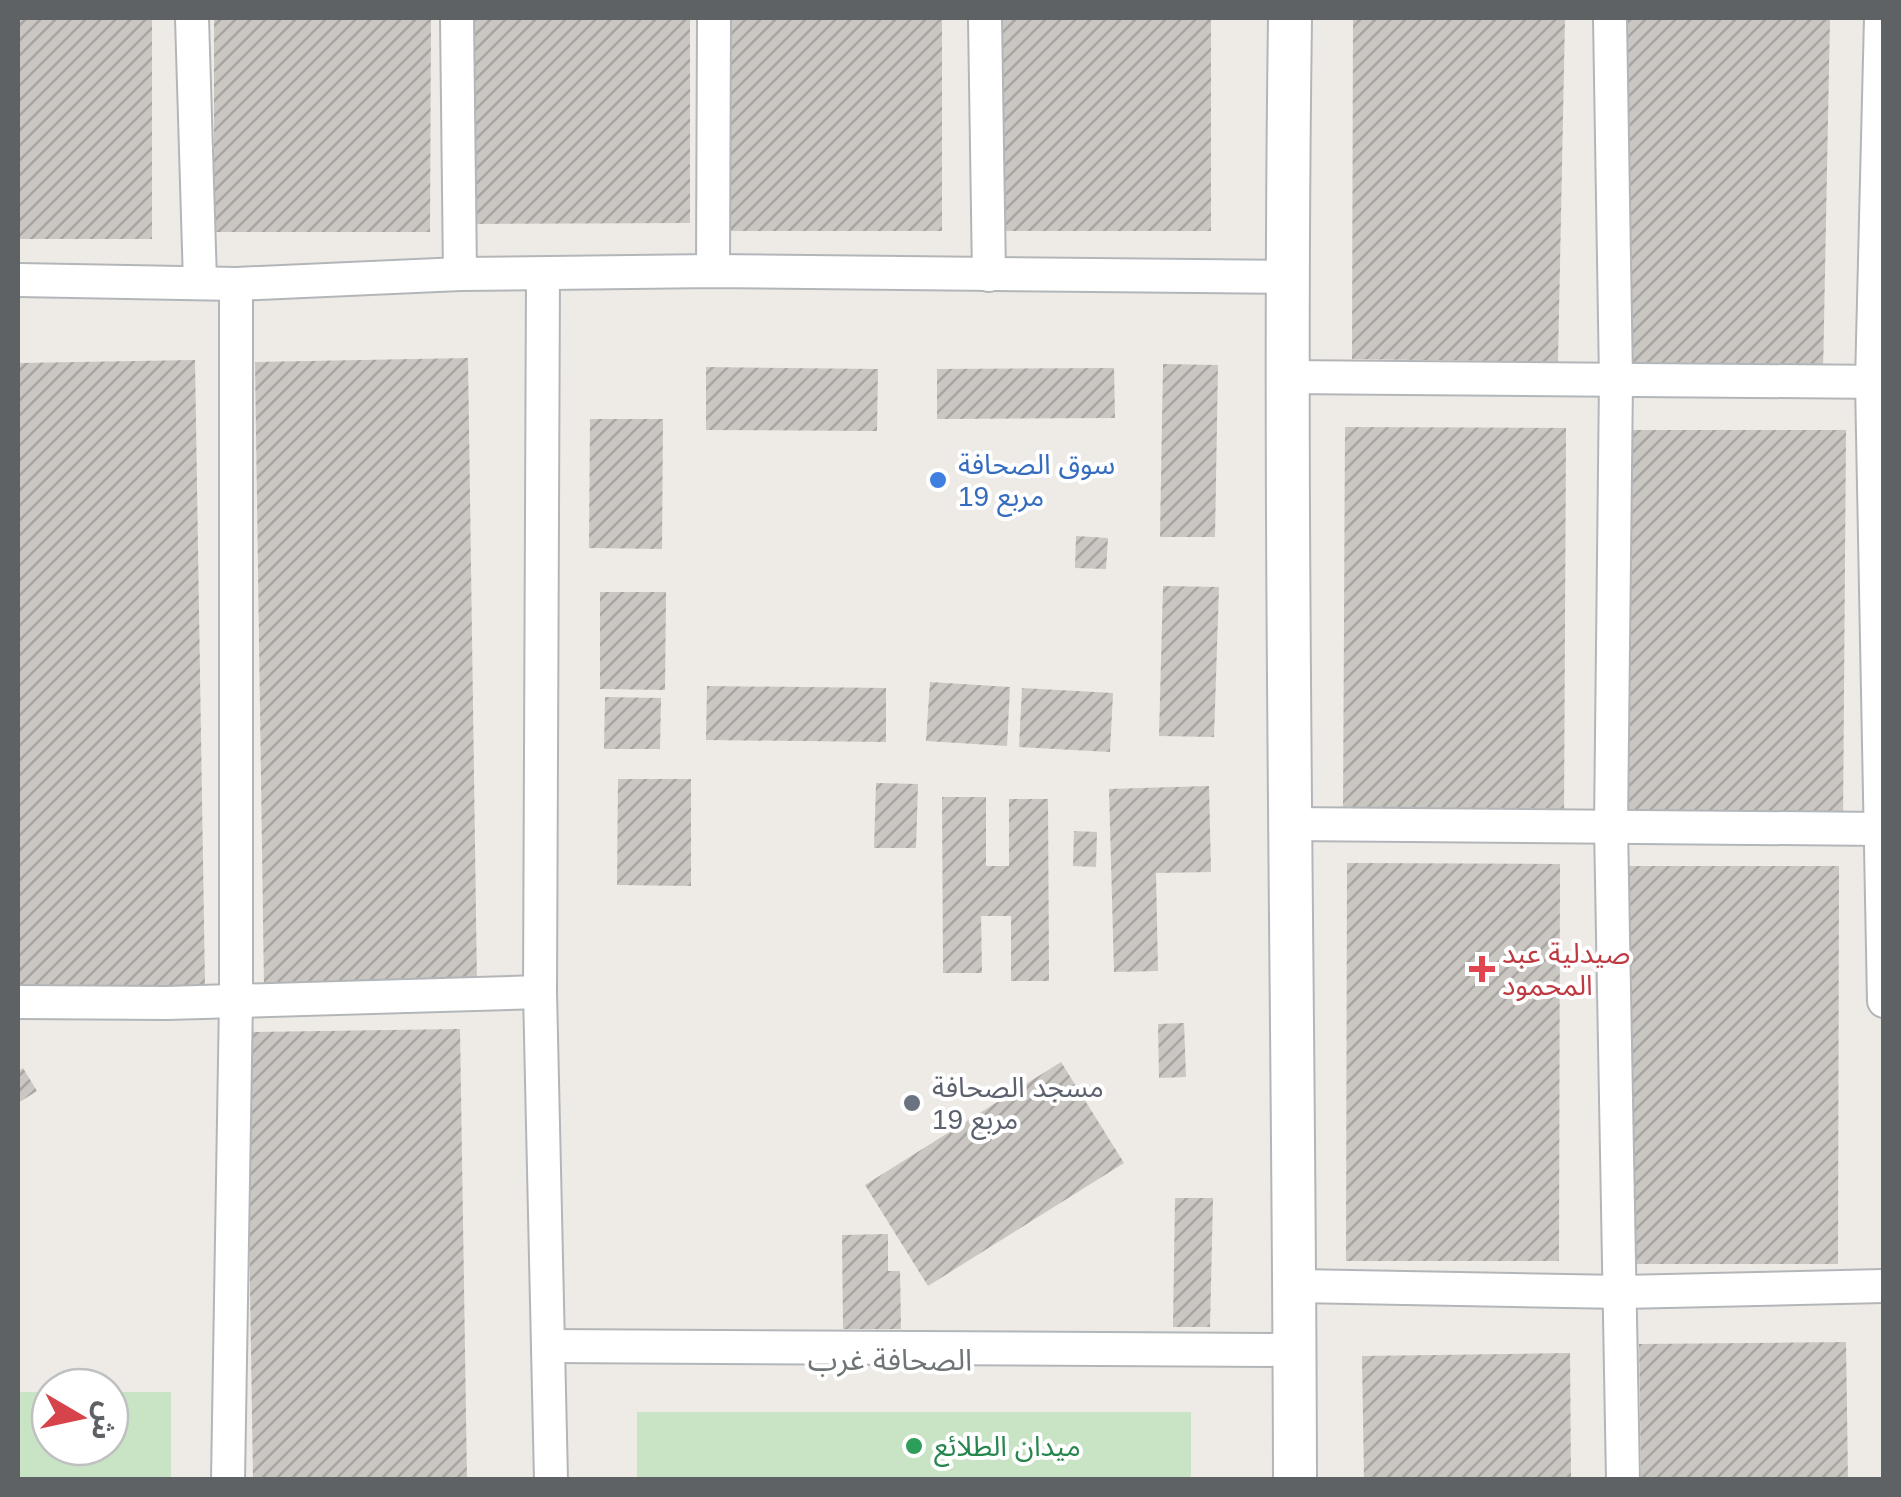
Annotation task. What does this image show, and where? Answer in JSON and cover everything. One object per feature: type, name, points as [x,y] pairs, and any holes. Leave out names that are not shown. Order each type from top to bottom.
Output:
[{"type":"street","points":[[192,18],[200,282]]},
{"type":"street","points":[[457,18],[460,274]]},
{"type":"street","points":[[713,271],[714,18]]},
{"type":"street","points":[[984,18],[989,275]]},
{"type":"street","points":[[1290,18],[1285,377],[1297,1286],[1295,1480]]},
{"type":"street","points":[[1610,18],[1616,380],[1611,826],[1623,1480]]},
{"type":"street","points":[[1881,18],[1878,382],[1884,1001]]},
{"type":"street","points":[[18,280],[236,284],[460,274],[713,271],[1286,277]]},
{"type":"street","points":[[543,276],[540,992],[551,1480]]},
{"type":"street","points":[[228,1480],[236,1000],[236,284]]},
{"type":"street","points":[[1285,377],[1878,382]]},
{"type":"street","points":[[1289,824],[1881,829]]},
{"type":"street","points":[[18,1002],[540,992]]},
{"type":"street","points":[[1297,1286],[1622,1292],[1884,1286]]},
{"type":"street","points":[[548,1346],[1295,1350]]},
{"type":"green space","points":[[18,1392],[30,1392],[30,1467],[130,1467],[130,1392],[171,1392],[171,1479],[18,1479]]},
{"type":"green space","name":"ميدان الطلائع","points":[[637,1412],[1191,1412],[1191,1479],[637,1479]]},
{"type":"building","points":[[18,18],[152,18],[152,239],[18,239]]},
{"type":"building","points":[[214,18],[431,18],[430,232],[214,232]]},
{"type":"building","points":[[474,18],[690,18],[690,223],[474,224]]},
{"type":"building","points":[[726,18],[942,18],[942,231],[726,231]]},
{"type":"building","points":[[995,18],[1211,18],[1211,231],[995,231]]},
{"type":"building","points":[[1353,18],[1565,18],[1558,362],[1352,359]]},
{"type":"building","points":[[1618,18],[1830,18],[1823,374],[1617,370]]},
{"type":"building","points":[[468,358],[477,984],[264,988],[255,362]]},
{"type":"building","points":[[195,360],[205,986],[18,989],[18,363]]},
{"type":"building","points":[[1163,364],[1218,365],[1215,537],[1160,537]]},
{"type":"building","points":[[706,367],[878,369],[877,431],[706,430]]},
{"type":"building","points":[[1114,368],[1115,418],[937,419],[937,369]]},
{"type":"building","points":[[590,419],[663,419],[662,549],[589,548]]},
{"type":"building","points":[[1345,427],[1566,428],[1564,821],[1343,820]]},
{"type":"building","points":[[1624,430],[1846,430],[1843,824],[1622,822]]},
{"type":"building","points":[[1076,536],[1108,538],[1106,569],[1075,568]]},
{"type":"building","points":[[1163,586],[1219,587],[1214,737],[1159,736]]},
{"type":"building","points":[[600,592],[666,592],[665,690],[600,689]]},
{"type":"building","points":[[930,682],[1010,687],[1007,746],[926,741]]},
{"type":"building","points":[[707,686],[886,688],[886,742],[706,740]]},
{"type":"building","points":[[1022,688],[1113,693],[1110,752],[1019,747]]},
{"type":"building","points":[[605,697],[661,698],[660,749],[604,749]]},
{"type":"building","points":[[618,779],[691,779],[691,886],[617,885]]},
{"type":"building","points":[[876,783],[918,784],[916,848],[874,848]]},
{"type":"building","points":[[1209,786],[1211,872],[1156,873],[1158,971],[1114,972],[1109,789]]},
{"type":"building","points":[[942,797],[986,797],[986,866],[1009,866],[1009,799],[1048,799],[1049,981],[1011,981],[1011,916],[981,916],[982,973],[943,973]]},
{"type":"building","points":[[1074,831],[1097,832],[1096,867],[1073,866]]},
{"type":"building","points":[[1347,863],[1560,864],[1559,1261],[1346,1261]]},
{"type":"building","points":[[1626,866],[1839,866],[1838,1264],[1625,1264]]},
{"type":"building","points":[[1184,1023],[1186,1077],[1159,1078],[1158,1024]]},
{"type":"building","points":[[460,1029],[467,1480],[253,1480],[246,1032]]},
{"type":"building","points":[[1061,1062],[1124,1163],[928,1286],[865,1185]]},
{"type":"building","points":[[23,1068],[37,1091],[18,1103],[18,1072]]},
{"type":"building","points":[[1175,1198],[1213,1198],[1210,1327],[1173,1327]]},
{"type":"building","points":[[888,1234],[888,1271],[900,1271],[901,1329],[843,1329],[842,1235]]},
{"type":"building","points":[[1846,1342],[1848,1480],[1641,1480],[1639,1344]]},
{"type":"building","points":[[1570,1353],[1571,1480],[1364,1480],[1362,1356]]},
{"type":"place","name":"سوق الصحافة مربع 19","points":[[938,480]]},
{"type":"place","name":"صيدلية عبد المحمود","points":[[1482,969]]},
{"type":"place","name":"مسجد الصحافة مربع 19","points":[[912,1103]]},
{"type":"place","name":"ميدان الطلائع","points":[[914,1446]]},
{"type":"district","name":"الصحافة غرب","points":[[890,1360]]}]
